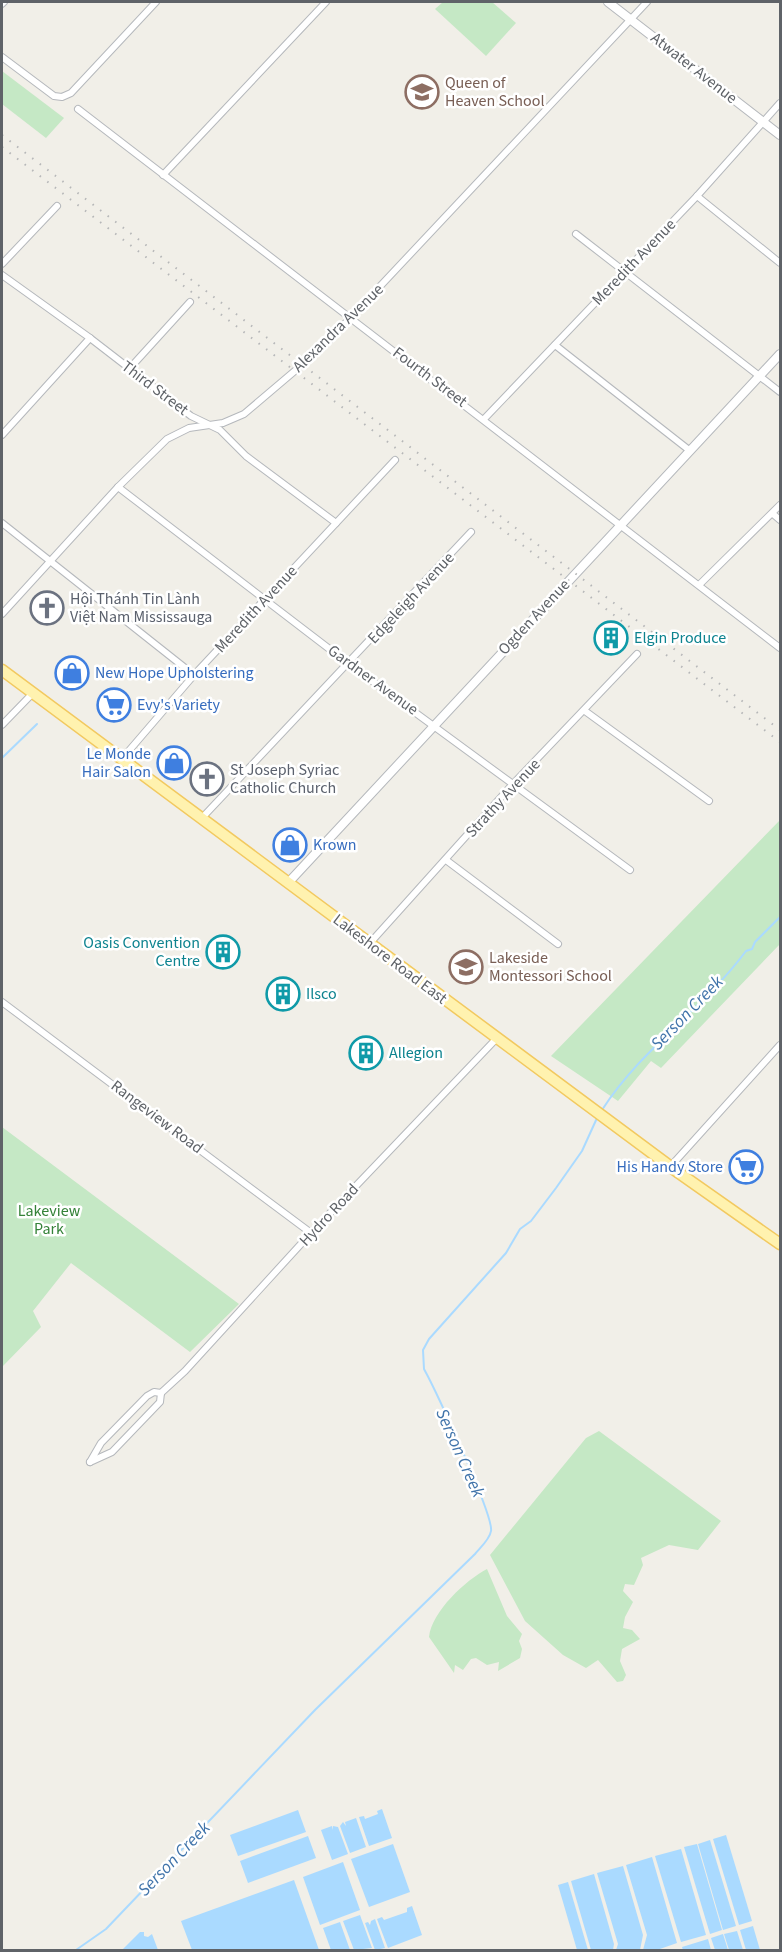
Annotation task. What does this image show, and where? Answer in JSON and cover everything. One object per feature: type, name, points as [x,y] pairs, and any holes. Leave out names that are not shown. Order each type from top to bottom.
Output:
[{"type":"main road","name":"Lakeshore Road East","points":[[2,670],[670,1167],[780,1244]]},
{"type":"street","points":[[2,57],[54,96],[62,97],[70,93],[156,2]]},
{"type":"street","points":[[164,176],[326,2]]},
{"type":"street","name":"Atwater Avenue","points":[[608,2],[780,135]]},
{"type":"street","name":"Alexandra Avenue","points":[[2,614],[118,487],[167,439],[189,428],[234,419],[255,407],[351,318],[647,2]]},
{"type":"street","name":"Meredith Avenue","points":[[485,418],[697,196],[780,103]]},
{"type":"street","name":"Fourth Street","points":[[78,109],[485,418],[780,648]]},
{"type":"street","points":[[697,196],[780,263]]},
{"type":"street","points":[[2,264],[57,206]]},
{"type":"street","points":[[576,234],[780,392]]},
{"type":"street","name":"Third Street","points":[[2,275],[130,368],[191,416],[209,424],[336,523]]},
{"type":"street","points":[[130,368],[190,302]]},
{"type":"street","points":[[2,435],[90,339]]},
{"type":"street","points":[[555,345],[689,450]]},
{"type":"street","name":"Ogden Avenue","points":[[288,883],[433,724],[780,354]]},
{"type":"street","name":"Meredith Avenue","points":[[121,760],[194,675],[395,460]]},
{"type":"street","name":"Gardner Avenue","points":[[118,487],[349,664],[630,870]]},
{"type":"street","points":[[700,584],[773,514],[780,504]]},
{"type":"street","points":[[773,514],[780,520]]},
{"type":"street","points":[[2,524],[194,675]]},
{"type":"street","name":"Edgeleigh Avenue","points":[[201,819],[471,532]]},
{"type":"street","name":"Strathy Avenue","points":[[370,943],[512,785],[638,654]]},
{"type":"street","points":[[2,725],[32,693]]},
{"type":"street","points":[[585,711],[709,801]]},
{"type":"street","points":[[446,860],[558,944]]},
{"type":"street","name":"Rangeview Road","points":[[2,1002],[311,1233]]},
{"type":"street","name":"Hydro Road","points":[[161,1393],[192,1364],[311,1233],[497,1038]]},
{"type":"street","points":[[670,1167],[780,1045]]},
{"type":"street","points":[[154,1392],[161,1393],[160,1402],[112,1452],[90,1462],[101,1443],[147,1396],[154,1392]]},
{"type":"green space","points":[[443,2],[492,2],[516,23],[486,56],[435,9]]},
{"type":"green space","points":[[2,71],[64,118],[46,138],[2,104]]},
{"type":"green space","points":[[780,820],[780,944],[661,1068],[651,1061],[618,1101],[551,1056]]},
{"type":"green space","name":"Lakeview Park","points":[[2,1127],[239,1304],[190,1352],[71,1263],[33,1311],[41,1327],[2,1367]]},
{"type":"green space","points":[[599,1431],[721,1521],[698,1550],[669,1545],[641,1558],[643,1565],[634,1585],[625,1584],[623,1591],[633,1602],[625,1617],[623,1628],[632,1630],[640,1639],[622,1649],[620,1661],[626,1675],[623,1681],[617,1682],[598,1660],[586,1668],[563,1655],[525,1621],[490,1555],[586,1438]]},
{"type":"green space","points":[[487,1569],[507,1616],[522,1634],[519,1641],[522,1649],[520,1658],[498,1671],[499,1662],[487,1665],[476,1658],[471,1659],[463,1670],[455,1665],[454,1673],[429,1637],[431,1627],[451,1597]]},
{"type":"water","points":[[382,1809],[392,1838],[369,1846],[359,1817],[364,1816],[365,1819],[378,1814],[377,1811]]},
{"type":"water","points":[[298,1810],[306,1832],[238,1856],[230,1835]]},
{"type":"water","points":[[356,1818],[366,1847],[350,1853],[340,1826],[343,1822],[346,1826],[345,1822]]},
{"type":"water","points":[[332,1826],[333,1830],[333,1826],[338,1827],[348,1854],[332,1860],[321,1830]]},
{"type":"water","points":[[726,1835],[752,1921],[739,1925],[713,1839]]},
{"type":"water","points":[[308,1836],[316,1858],[248,1883],[240,1861]]},
{"type":"water","points":[[710,1840],[736,1926],[723,1930],[698,1844]]},
{"type":"water","points":[[393,1844],[410,1892],[369,1907],[351,1859]]},
{"type":"water","points":[[697,1844],[722,1930],[710,1934],[684,1847]]},
{"type":"water","points":[[681,1849],[706,1935],[681,1942],[655,1856]]},
{"type":"water","points":[[652,1857],[677,1943],[657,1950],[643,1950],[647,1935],[626,1865]]},
{"type":"water","points":[[343,1862],[360,1910],[320,1925],[303,1877]]},
{"type":"water","points":[[623,1866],[643,1935],[640,1950],[616,1950],[618,1944],[597,1873]]},
{"type":"water","points":[[594,1874],[614,1944],[613,1950],[591,1950],[571,1881]]},
{"type":"water","points":[[294,1880],[319,1950],[192,1950],[181,1921]]},
{"type":"water","points":[[568,1882],[588,1950],[577,1950],[558,1885]]},
{"type":"water","points":[[412,1906],[422,1935],[388,1948],[377,1919],[382,1917],[384,1920],[407,1912],[407,1908]]},
{"type":"water","points":[[360,1915],[372,1948],[354,1950],[343,1921]]},
{"type":"water","points":[[375,1919],[385,1948],[375,1950],[365,1923],[368,1922],[370,1925]]},
{"type":"water","points":[[340,1922],[350,1950],[331,1950],[323,1928]]},
{"type":"water","points":[[753,1926],[760,1950],[746,1950],[740,1930]]},
{"type":"water","points":[[737,1931],[743,1950],[729,1950],[724,1934]]},
{"type":"water","points":[[140,1932],[144,1932],[144,1936],[148,1937],[152,1934],[158,1950],[122,1950]]},
{"type":"water","points":[[723,1934],[728,1950],[715,1950],[711,1938]]},
{"type":"water","points":[[708,1939],[711,1950],[683,1950],[682,1947]]},
{"type":"waterway","points":[[2,758],[37,724]]},
{"type":"waterway","name":"Serson Creek","points":[[602,1110],[653,1048],[711,992],[746,951],[752,949],[755,942],[780,917]]},
{"type":"waterway","name":"Serson Creek","points":[[76,1950],[106,1929],[315,1710],[475,1554],[489,1537],[491,1531],[483,1502],[451,1425],[424,1369],[423,1350],[429,1339],[506,1253],[520,1229],[531,1221],[556,1188],[582,1151],[597,1118]]},
{"type":"railway","points":[[2,135],[780,730]]},
{"type":"railway","points":[[2,147],[780,742]]},
{"type":"place","name":"Queen of Heaven School","points":[[422,92]]},
{"type":"place","name":"Hội Thánh Tin Lành Việt Nam Mississauga","points":[[47,608]]},
{"type":"place","name":"Elgin Produce","points":[[611,638]]},
{"type":"place","name":"New Hope Upholstering","points":[[72,673]]},
{"type":"place","name":"Evy's Variety","points":[[114,705]]},
{"type":"place","name":"Le Monde Hair Salon","points":[[174,763]]},
{"type":"place","name":"St Joseph Syriac Catholic Church","points":[[207,779]]},
{"type":"place","name":"Krown","points":[[290,845]]},
{"type":"place","name":"Oasis Convention Centre","points":[[223,952]]},
{"type":"place","name":"Lakeside Montessori School","points":[[466,967]]},
{"type":"place","name":"Ilsco","points":[[283,994]]},
{"type":"place","name":"Allegion","points":[[366,1053]]},
{"type":"place","name":"His Handy Store","points":[[746,1167]]}]
